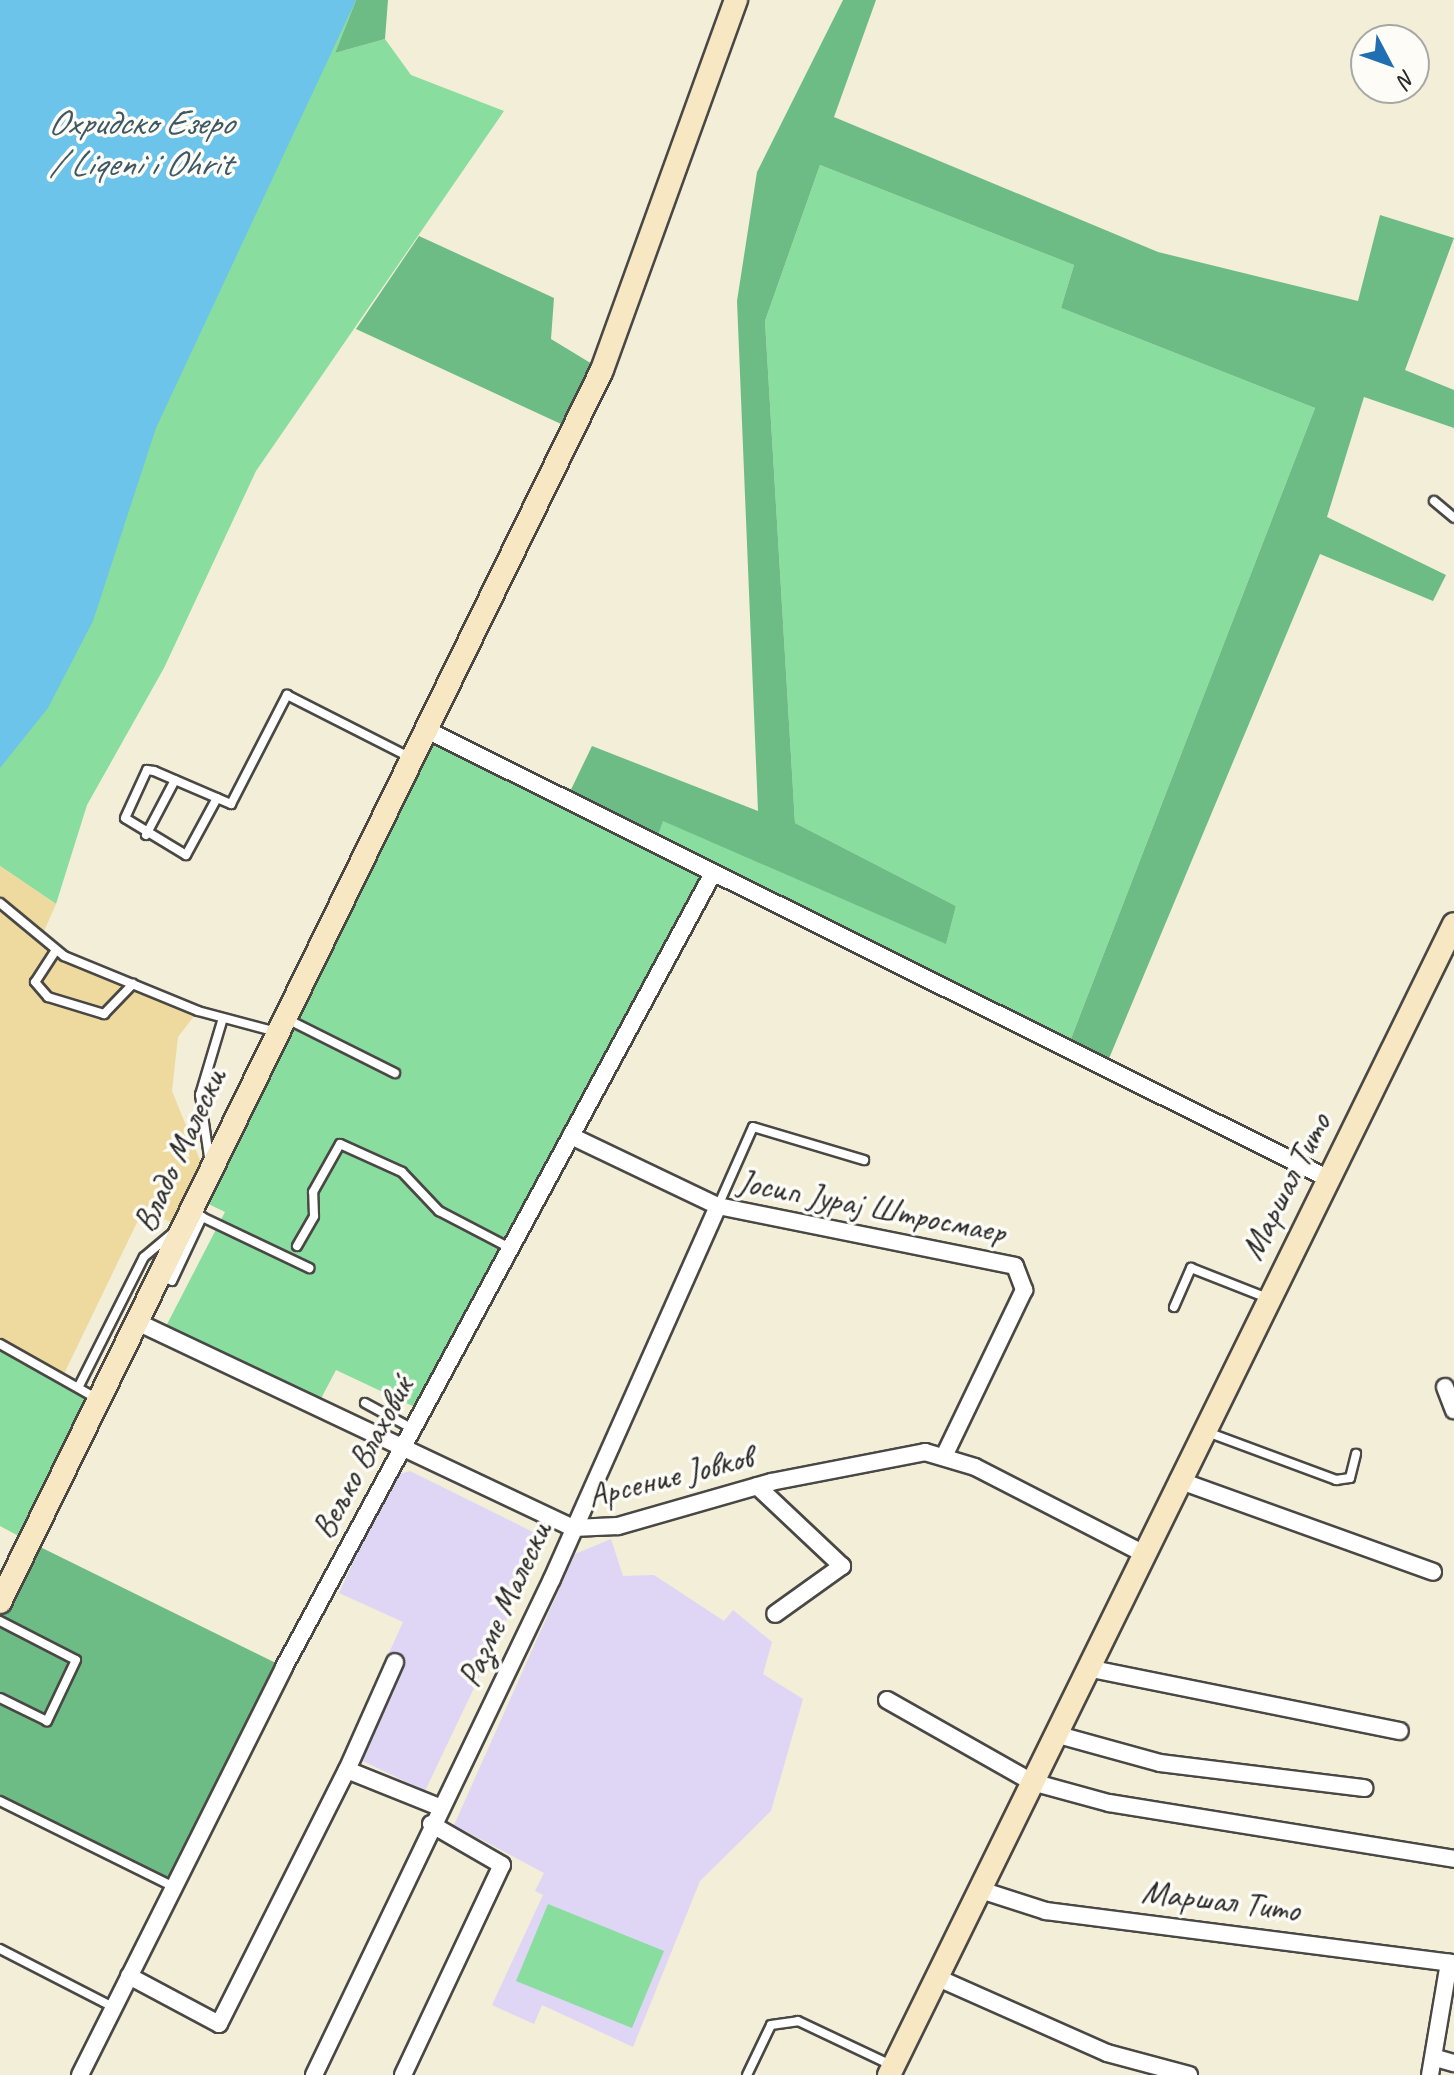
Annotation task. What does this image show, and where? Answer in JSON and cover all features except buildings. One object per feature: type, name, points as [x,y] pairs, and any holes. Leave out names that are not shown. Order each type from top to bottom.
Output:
[{"type":"main road","name":"Владо Малески","points":[[0,1602],[88,1392],[135,1321],[277,1023],[425,729],[627,311],[736,0]]},
{"type":"main road","name":"Маршал Тито","points":[[891,2071],[1202,1430],[1454,924]]},
{"type":"street","points":[[425,729],[712,875],[1327,1178]]},
{"type":"street","name":"Вељко Влаховиќ","points":[[80,2075],[172,1886],[411,1428],[712,875]]},
{"type":"street","name":"Јосип Јурај Штросмаер","points":[[571,1136],[718,1206],[1015,1266],[1024,1290],[945,1454]]},
{"type":"street","name":"Разме Малески","points":[[314,2075],[573,1528],[718,1206]]},
{"type":"street","name":"Арсение Јовков","points":[[135,1321],[573,1528],[618,1526],[757,1486],[903,1454],[945,1454],[1142,1553]]},
{"type":"street","points":[[1445,1387],[1454,1410]]},
{"type":"street","points":[[1178,1480],[1433,1572]]},
{"type":"street","points":[[757,1486],[842,1566],[775,1614]]},
{"type":"street","points":[[129,1976],[219,2024],[347,1770],[395,1662]]},
{"type":"street","points":[[1087,1668],[1400,1731]]},
{"type":"street","points":[[887,1700],[1032,1782],[1109,1803],[1454,1859]]},
{"type":"street","points":[[1055,1734],[1160,1763],[1364,1788]]},
{"type":"street","points":[[347,1770],[439,1807]]},
{"type":"street","points":[[403,2075],[502,1865],[431,1824]]},
{"type":"street","name":"Маршал Тито","points":[[981,1890],[1046,1911],[1451,1963]]},
{"type":"street","points":[[1430,2075],[1436,2058],[1451,1963]]},
{"type":"street","points":[[938,1978],[1107,2053],[1189,2075]]},
{"type":"street","points":[[1436,2058],[1454,2063]]},
{"type":"lane","points":[[1434,501],[1454,518]]},
{"type":"lane","points":[[217,798],[186,855],[146,835],[125,818],[142,776],[154,771],[217,798],[231,804],[287,695],[410,757]]},
{"type":"lane","points":[[146,835],[175,780]]},
{"type":"lane","points":[[0,903],[56,950],[133,984],[223,1018],[277,1023],[395,1073]]},
{"type":"lane","points":[[56,950],[35,982],[48,997],[104,1014],[133,984]]},
{"type":"lane","points":[[210,1165],[200,1095],[223,1018]]},
{"type":"lane","points":[[718,1206],[753,1127],[864,1160]]},
{"type":"lane","points":[[297,1246],[314,1216],[313,1192],[340,1144],[402,1172],[439,1211],[511,1249]]},
{"type":"lane","points":[[158,1274],[172,1281],[202,1217],[309,1268]]},
{"type":"lane","points":[[0,1344],[88,1392],[144,1257],[180,1226]]},
{"type":"lane","points":[[1174,1307],[1191,1268],[1267,1298]]},
{"type":"lane","points":[[365,1403],[411,1428]]},
{"type":"lane","points":[[1202,1430],[1336,1480],[1350,1478],[1356,1454]]},
{"type":"lane","points":[[0,1621],[76,1660],[47,1721],[0,1698]]},
{"type":"lane","points":[[0,1801],[172,1886]]},
{"type":"lane","points":[[0,1949],[113,2007]]},
{"type":"lane","points":[[747,2075],[771,2025],[798,2021],[891,2071]]},
{"type":"shaded area","points":[[410,1471],[533,1532],[540,1549],[425,1791],[344,1752],[403,1622],[339,1593],[393,1476]]},
{"type":"shaded area","points":[[611,1539],[623,1576],[654,1575],[724,1621],[733,1610],[772,1642],[763,1674],[803,1699],[771,1811],[700,1881],[633,2047],[542,2005],[534,2024],[492,2005],[543,1895],[535,1891],[544,1873],[454,1825],[575,1554]]},
{"type":"green space","points":[[0,0],[356,0],[335,53],[385,39],[411,75],[504,111],[256,471],[164,668],[87,805],[56,904],[0,866]]},
{"type":"green space","points":[[356,0],[388,0],[385,39],[335,53]]},
{"type":"green space","points":[[843,0],[876,0],[834,117],[1158,252],[1358,301],[1380,215],[1454,238],[1405,370],[1454,390],[1454,428],[1364,397],[1327,517],[1446,575],[1433,601],[1320,554],[1105,1068],[1067,1049],[1315,408],[1061,308],[1074,265],[820,165],[765,321],[795,823],[956,906],[946,944],[663,821],[654,846],[565,802],[592,746],[758,811],[737,301],[757,172]]},
{"type":"green space","points":[[820,165],[1074,265],[1061,308],[1315,408],[1067,1049],[712,876],[421,1410],[336,1370],[316,1408],[162,1334],[225,1212],[194,1197],[425,729],[654,845],[663,820],[946,943],[956,906],[795,823],[765,321]]},
{"type":"green space","points":[[419,236],[554,298],[551,339],[602,370],[574,430],[356,329]]},
{"type":"green space","points":[[0,1344],[63,1376],[59,1385],[96,1398],[28,1541],[0,1526]]},
{"type":"green space","points":[[28,1541],[284,1667],[172,1886],[0,1801],[0,1602]]},
{"type":"green space","points":[[548,1904],[664,1951],[632,2028],[516,1981]]},
{"type":"sand","points":[[0,866],[56,904],[41,938],[64,956],[198,1011],[178,1037],[172,1091],[206,1175],[180,1226],[143,1210],[63,1376],[0,1344]]},
{"type":"water","name":"Охридско Езеро / Liqeni i Ohrit","points":[[0,0],[356,0],[156,428],[93,621],[48,708],[0,768]]}]
